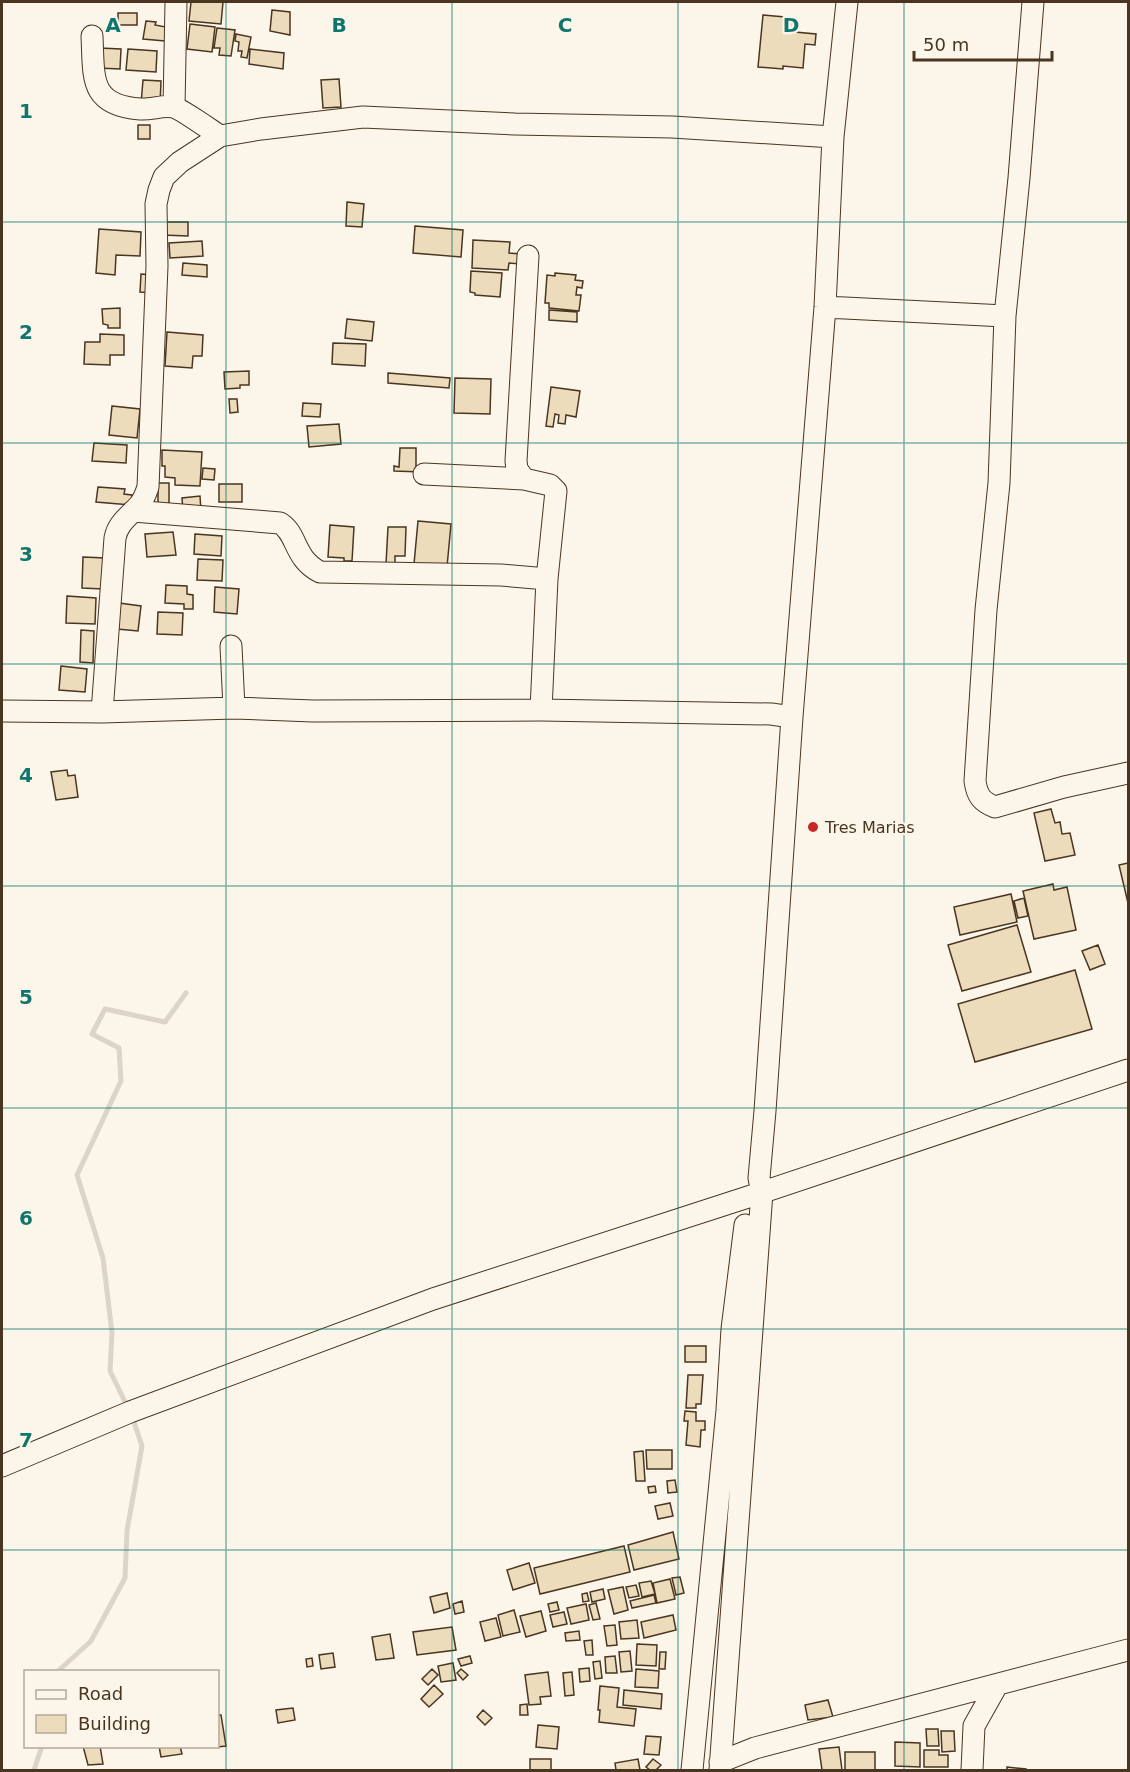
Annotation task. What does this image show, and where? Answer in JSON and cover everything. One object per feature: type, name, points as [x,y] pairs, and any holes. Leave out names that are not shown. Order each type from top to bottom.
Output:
[{"type":"street","points":[[174,107],[176,2]]},
{"type":"street","points":[[720,1766],[736,1555],[756,1189],[766,1099],[792,717],[825,307],[833,137],[847,2]]},
{"type":"street","points":[[1033,2],[1005,316],[999,483],[986,610],[976,791],[980,799],[995,807],[1064,787],[1128,773]]},
{"type":"street","points":[[92,36],[94,77],[104,98],[114,104],[141,109],[174,107],[220,136]]},
{"type":"street","points":[[102,712],[115,538],[122,521],[141,502],[148,487],[157,266],[156,204],[164,177],[180,162],[220,136],[363,117],[515,124],[672,127],[833,137]]},
{"type":"street","points":[[524,479],[516,461],[528,256]]},
{"type":"street","points":[[825,307],[1005,316]]},
{"type":"street","points":[[424,474],[524,479],[550,485],[556,491],[547,579],[541,710]]},
{"type":"street","points":[[133,511],[280,523],[286,528],[301,557],[310,567],[320,572],[501,575],[547,579]]},
{"type":"street","points":[[231,646],[234,708]]},
{"type":"street","points":[[2,711],[102,712],[234,708],[313,711],[541,710],[771,714],[792,717]]},
{"type":"street","points":[[2,1466],[130,1412],[433,1299],[756,1189],[1128,1070]]},
{"type":"street","points":[[692,1770],[727,1410],[732,1329],[756,1189]]},
{"type":"street","points":[[713,1553],[736,1555]]},
{"type":"street","points":[[720,1766],[755,1748],[1128,1650]]},
{"type":"street","points":[[972,1770],[974,1726],[997,1685]]},
{"type":"street","points":[[949,1697],[974,1726]]},
{"type":"street","points":[[724,1722],[755,1748]]},
{"type":"building","points":[[191,2],[223,2],[221,24],[189,21]]},
{"type":"building","points":[[272,10],[290,12],[290,35],[270,31]]},
{"type":"building","points":[[118,13],[137,13],[137,25],[118,25]]},
{"type":"building","points":[[763,15],[796,18],[795,32],[816,34],[815,45],[805,44],[803,68],[758,67]]},
{"type":"building","points":[[146,21],[156,22],[155,25],[166,27],[165,41],[143,39]]},
{"type":"building","points":[[190,24],[215,27],[212,52],[187,49]]},
{"type":"building","points":[[217,28],[235,30],[231,56],[219,55],[220,48],[214,48]]},
{"type":"building","points":[[236,34],[251,37],[247,58],[241,57],[242,51],[238,51],[239,42],[235,41]]},
{"type":"building","points":[[99,48],[121,49],[120,69],[98,68]]},
{"type":"building","points":[[128,49],[157,51],[156,72],[126,70]]},
{"type":"building","points":[[250,49],[284,53],[283,69],[249,64]]},
{"type":"building","points":[[339,79],[341,107],[323,108],[321,80]]},
{"type":"building","points":[[143,80],[161,81],[160,105],[141,104]]},
{"type":"building","points":[[138,125],[150,125],[150,139],[138,139]]},
{"type":"building","points":[[347,202],[364,204],[362,227],[346,226]]},
{"type":"building","points":[[163,222],[188,222],[188,236],[162,235]]},
{"type":"building","points":[[415,226],[463,230],[461,257],[413,253]]},
{"type":"building","points":[[99,229],[141,232],[140,256],[116,255],[115,275],[96,273]]},
{"type":"building","points":[[473,240],[510,242],[509,253],[521,254],[520,264],[509,263],[508,270],[472,268]]},
{"type":"building","points":[[202,241],[203,256],[170,258],[169,243]]},
{"type":"building","points":[[183,263],[207,265],[207,277],[182,275]]},
{"type":"building","points":[[471,271],[502,273],[500,297],[475,295],[470,292]]},
{"type":"building","points":[[555,273],[576,275],[575,280],[583,281],[582,288],[577,287],[576,295],[581,295],[579,311],[549,308],[549,303],[545,303],[547,275],[555,276]]},
{"type":"building","points":[[141,274],[152,275],[151,293],[140,292]]},
{"type":"building","points":[[120,308],[120,328],[108,328],[108,325],[103,324],[102,309]]},
{"type":"building","points":[[549,310],[577,312],[577,322],[549,320]]},
{"type":"building","points":[[347,319],[374,322],[372,341],[345,338]]},
{"type":"building","points":[[167,332],[203,335],[202,356],[193,356],[192,368],[165,366]]},
{"type":"building","points":[[100,334],[124,335],[124,355],[110,355],[110,365],[84,364],[85,342],[100,342]]},
{"type":"building","points":[[333,343],[366,344],[365,366],[332,364]]},
{"type":"building","points":[[249,371],[249,385],[225,389],[224,372]]},
{"type":"building","points":[[388,373],[450,378],[449,388],[388,383]]},
{"type":"building","points":[[455,378],[491,379],[490,414],[454,413]]},
{"type":"building","points":[[551,387],[580,391],[576,417],[566,415],[565,424],[558,423],[559,415],[555,414],[553,427],[546,426]]},
{"type":"building","points":[[229,399],[237,399],[238,412],[230,413]]},
{"type":"building","points":[[303,403],[321,404],[320,417],[302,416]]},
{"type":"building","points":[[112,406],[140,409],[137,438],[109,435]]},
{"type":"building","points":[[339,424],[341,444],[309,447],[307,426]]},
{"type":"building","points":[[94,443],[127,445],[126,463],[92,461]]},
{"type":"building","points":[[400,448],[416,448],[416,468],[422,468],[422,472],[394,471],[394,466],[399,467]]},
{"type":"building","points":[[162,450],[202,452],[200,486],[175,485],[175,478],[165,477]]},
{"type":"building","points":[[203,468],[215,469],[214,480],[202,479]]},
{"type":"building","points":[[158,483],[169,483],[169,506],[158,506]]},
{"type":"building","points":[[219,484],[242,484],[242,502],[219,502]]},
{"type":"building","points":[[98,487],[125,489],[124,494],[132,495],[131,505],[96,502]]},
{"type":"building","points":[[200,496],[201,511],[183,512],[182,498]]},
{"type":"building","points":[[418,521],[451,524],[447,567],[414,564]]},
{"type":"building","points":[[330,525],[354,527],[352,561],[328,557]]},
{"type":"building","points":[[388,527],[406,527],[405,556],[395,556],[395,565],[386,564]]},
{"type":"building","points":[[173,532],[176,555],[147,557],[145,534]]},
{"type":"building","points":[[195,534],[222,536],[221,556],[194,554]]},
{"type":"building","points":[[83,557],[105,558],[103,589],[82,588]]},
{"type":"building","points":[[198,559],[223,560],[222,581],[197,580]]},
{"type":"building","points":[[166,585],[187,586],[187,594],[193,595],[193,609],[184,609],[184,604],[165,603]]},
{"type":"building","points":[[215,587],[239,589],[237,614],[214,612]]},
{"type":"building","points":[[67,596],[96,598],[95,624],[66,623]]},
{"type":"building","points":[[119,603],[141,606],[138,631],[117,629]]},
{"type":"building","points":[[158,612],[183,613],[182,635],[157,634]]},
{"type":"building","points":[[81,630],[94,631],[93,663],[80,662]]},
{"type":"building","points":[[61,666],[87,669],[85,692],[59,690]]},
{"type":"building","points":[[67,770],[68,776],[75,775],[78,797],[56,800],[51,772]]},
{"type":"building","points":[[1051,809],[1055,823],[1060,822],[1062,834],[1070,833],[1075,855],[1045,861],[1034,813]]},
{"type":"building","points":[[1128,863],[1128,903],[1119,865]]},
{"type":"building","points":[[1053,884],[1054,890],[1067,887],[1076,930],[1034,939],[1023,891]]},
{"type":"building","points":[[1011,894],[1017,922],[960,935],[954,907]]},
{"type":"building","points":[[1024,898],[1028,916],[1018,918],[1014,901]]},
{"type":"building","points":[[1017,925],[1031,972],[962,991],[948,945]]},
{"type":"building","points":[[1098,945],[1105,964],[1090,970],[1082,951]]},
{"type":"building","points":[[1075,970],[1092,1029],[975,1062],[958,1004]]},
{"type":"building","points":[[685,1346],[706,1346],[706,1362],[685,1362]]},
{"type":"building","points":[[688,1375],[703,1375],[701,1404],[696,1404],[696,1408],[686,1408]]},
{"type":"building","points":[[685,1411],[696,1412],[696,1421],[705,1421],[705,1430],[701,1430],[700,1447],[686,1445],[688,1421],[684,1421]]},
{"type":"building","points":[[646,1450],[672,1450],[672,1469],[647,1469]]},
{"type":"building","points":[[643,1451],[645,1481],[636,1481],[634,1452]]},
{"type":"building","points":[[675,1480],[677,1492],[668,1493],[667,1481]]},
{"type":"building","points":[[655,1486],[656,1492],[649,1493],[648,1487]]},
{"type":"building","points":[[670,1503],[673,1516],[658,1519],[655,1506]]},
{"type":"building","points":[[673,1532],[679,1559],[634,1570],[628,1545]]},
{"type":"building","points":[[624,1546],[630,1572],[540,1594],[534,1568]]},
{"type":"building","points":[[529,1563],[535,1583],[513,1590],[507,1570]]},
{"type":"building","points":[[680,1577],[684,1593],[676,1595],[672,1578]]},
{"type":"building","points":[[670,1579],[675,1599],[657,1603],[653,1583]]},
{"type":"building","points":[[651,1581],[655,1594],[642,1597],[639,1583]]},
{"type":"building","points":[[636,1585],[639,1596],[629,1598],[626,1587]]},
{"type":"building","points":[[623,1587],[628,1610],[614,1614],[608,1590]]},
{"type":"building","points":[[603,1589],[605,1599],[592,1602],[590,1592]]},
{"type":"building","points":[[447,1593],[450,1608],[434,1613],[430,1597]]},
{"type":"building","points":[[587,1593],[589,1601],[583,1602],[582,1594]]},
{"type":"building","points":[[654,1595],[656,1603],[632,1608],[630,1601]]},
{"type":"building","points":[[462,1601],[464,1612],[455,1614],[453,1604]]},
{"type":"building","points":[[557,1602],[559,1610],[550,1612],[548,1604]]},
{"type":"building","points":[[596,1603],[600,1619],[593,1620],[589,1605]]},
{"type":"building","points":[[586,1604],[589,1620],[571,1624],[567,1608]]},
{"type":"building","points":[[514,1610],[520,1632],[503,1636],[498,1615]]},
{"type":"building","points":[[541,1611],[546,1631],[526,1637],[520,1616]]},
{"type":"building","points":[[564,1612],[567,1624],[553,1627],[550,1615]]},
{"type":"building","points":[[673,1615],[676,1630],[644,1638],[641,1622]]},
{"type":"building","points":[[496,1618],[501,1637],[485,1641],[480,1622]]},
{"type":"building","points":[[637,1620],[639,1638],[621,1639],[619,1622]]},
{"type":"building","points":[[615,1625],[617,1645],[607,1646],[604,1626]]},
{"type":"building","points":[[452,1627],[456,1650],[417,1655],[413,1632]]},
{"type":"building","points":[[579,1631],[580,1640],[566,1641],[565,1633]]},
{"type":"building","points":[[390,1634],[394,1658],[376,1660],[372,1637]]},
{"type":"building","points":[[592,1640],[593,1655],[586,1655],[584,1641]]},
{"type":"building","points":[[637,1644],[657,1645],[656,1666],[636,1665]]},
{"type":"building","points":[[630,1651],[632,1671],[621,1672],[619,1652]]},
{"type":"building","points":[[660,1652],[666,1652],[665,1669],[659,1669]]},
{"type":"building","points":[[333,1653],[335,1667],[321,1669],[319,1655]]},
{"type":"building","points":[[470,1656],[472,1663],[461,1666],[458,1659]]},
{"type":"building","points":[[615,1656],[617,1673],[606,1673],[605,1657]]},
{"type":"building","points":[[312,1658],[313,1666],[307,1667],[306,1659]]},
{"type":"building","points":[[600,1661],[602,1678],[595,1679],[593,1662]]},
{"type":"building","points":[[453,1663],[456,1680],[441,1682],[438,1666]]},
{"type":"building","points":[[589,1668],[590,1681],[580,1682],[579,1669]]},
{"type":"building","points":[[432,1669],[438,1675],[428,1685],[422,1679]]},
{"type":"building","points":[[461,1669],[468,1675],[463,1680],[457,1673]]},
{"type":"building","points":[[636,1669],[659,1671],[658,1688],[635,1687]]},
{"type":"building","points":[[548,1672],[551,1696],[540,1697],[541,1704],[529,1705],[525,1675]]},
{"type":"building","points":[[572,1672],[574,1695],[565,1696],[563,1673]]},
{"type":"building","points":[[434,1685],[443,1694],[429,1707],[421,1699]]},
{"type":"building","points":[[600,1686],[619,1688],[617,1707],[636,1709],[634,1726],[599,1722]]},
{"type":"building","points":[[624,1690],[662,1694],[661,1709],[623,1705]]},
{"type":"building","points":[[828,1700],[833,1717],[808,1720],[805,1705]]},
{"type":"building","points":[[527,1704],[528,1715],[520,1715],[520,1705]]},
{"type":"building","points":[[293,1708],[295,1720],[278,1723],[276,1710]]},
{"type":"building","points":[[483,1710],[492,1718],[485,1725],[477,1717]]},
{"type":"building","points":[[219,1715],[221,1715],[226,1746],[219,1747]]},
{"type":"building","points":[[538,1725],[559,1727],[557,1749],[536,1747]]},
{"type":"building","points":[[926,1729],[938,1729],[939,1746],[927,1746]]},
{"type":"building","points":[[941,1731],[954,1731],[955,1751],[942,1752]]},
{"type":"building","points":[[646,1736],[661,1737],[659,1755],[644,1754]]},
{"type":"building","points":[[895,1742],[920,1743],[920,1767],[895,1766]]},
{"type":"building","points":[[839,1747],[842,1770],[822,1770],[819,1749]]},
{"type":"building","points":[[84,1748],[100,1748],[103,1764],[88,1765]]},
{"type":"building","points":[[159,1748],[180,1748],[182,1754],[161,1757]]},
{"type":"building","points":[[924,1750],[939,1750],[939,1755],[948,1755],[948,1767],[924,1767]]},
{"type":"building","points":[[845,1752],[875,1752],[875,1770],[845,1770]]},
{"type":"building","points":[[530,1759],[551,1759],[551,1770],[530,1770]]},
{"type":"building","points":[[638,1759],[640,1770],[616,1770],[615,1763]]},
{"type":"building","points":[[653,1759],[661,1765],[656,1770],[650,1770],[646,1767]]},
{"type":"building","points":[[1007,1767],[1026,1769],[1026,1770],[1007,1770]]},
{"type":"waterway","points":[[128,1408],[110,1371],[112,1333],[103,1258],[77,1175],[121,1081],[119,1048],[92,1034],[105,1009],[165,1022],[186,993]]},
{"type":"waterway","points":[[59,1670],[91,1641],[125,1578],[127,1531],[142,1446],[132,1416]]},
{"type":"waterway","points":[[34,1770],[41,1748]]},
{"type":"place","name":"Tres Marias","points":[[813,827]]}]
